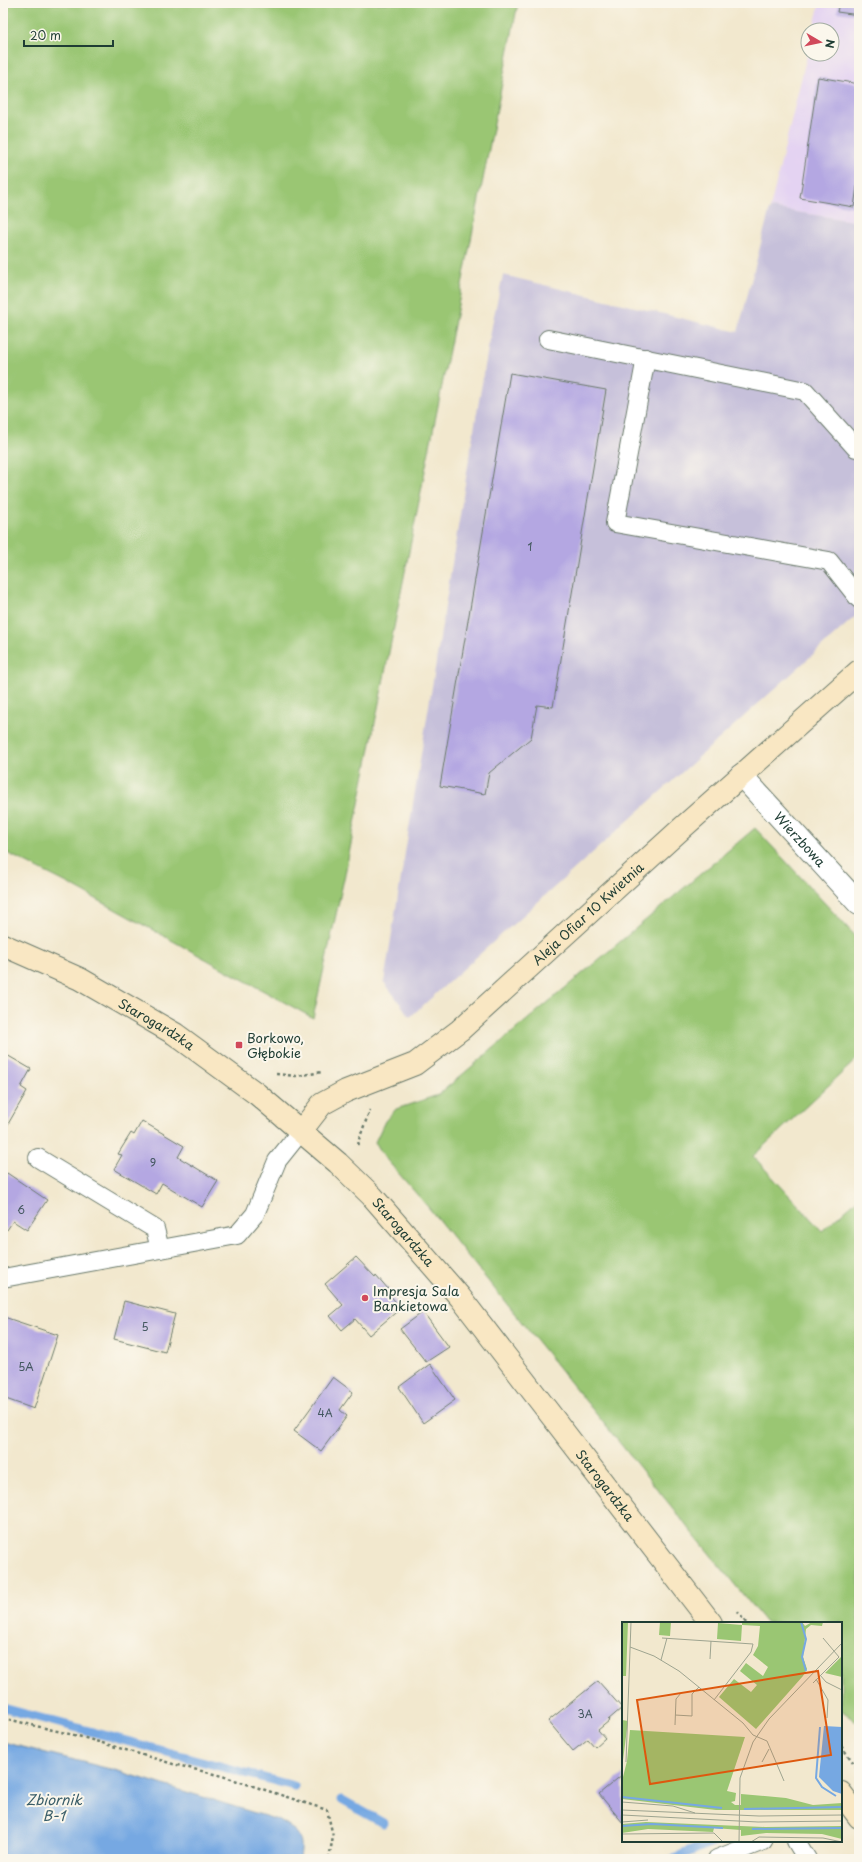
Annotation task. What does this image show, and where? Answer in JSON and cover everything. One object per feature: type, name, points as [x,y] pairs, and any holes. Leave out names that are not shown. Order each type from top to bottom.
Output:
[{"type":"main road","name":"Aleja Ofiar 10 Kwietnia","points":[[301,1131],[322,1104],[346,1091],[414,1064],[460,1030],[740,775],[859,671]]},
{"type":"main road","name":"Starogardzka","points":[[3,945],[80,979],[175,1034],[257,1094],[338,1163],[372,1196],[460,1297],[710,1622]]},
{"type":"main road","points":[[842,1794],[859,1817]]},
{"type":"street","name":"Wierzbowa","points":[[740,775],[859,904]]},
{"type":"lane","points":[[548,339],[805,391],[856,448]]},
{"type":"lane","points":[[646,358],[616,523],[829,561],[859,599]]},
{"type":"lane","points":[[3,1278],[160,1248],[238,1235],[255,1214],[277,1161],[301,1131]]},
{"type":"lane","points":[[38,1158],[155,1229],[160,1248]]},
{"type":"lane","points":[[717,1859],[760,1842]]},
{"type":"lane","points":[[797,1842],[807,1859]]},
{"type":"path","points":[[3,1718],[82,1737],[173,1764],[222,1776],[326,1810],[333,1836],[329,1859]]},
{"type":"path","points":[[842,1747],[859,1770]]},
{"type":"shaded area","points":[[820,3],[859,3],[859,222],[770,208],[805,62],[840,62],[840,22],[815,22]]},
{"type":"shaded area","points":[[770,208],[859,222],[859,613],[410,1017],[384,982],[472,441],[493,320],[503,275],[738,332]]},
{"type":"green space","points":[[3,3],[518,3],[345,874],[313,1018],[69,884],[3,851]]},
{"type":"green space","points":[[755,828],[859,940],[859,1057],[753,1156],[822,1231],[859,1198],[859,1723],[842,1711],[842,1622],[765,1622],[428,1207],[386,1159],[375,1142],[385,1121],[396,1109],[438,1095]]},
{"type":"water","name":"Zbiornik B-1","points":[[3,1742],[118,1771],[278,1820],[295,1831],[298,1835],[301,1844],[300,1859],[3,1859]]},
{"type":"building","points":[[839,3],[859,3],[859,15],[837,12]]},
{"type":"building","points":[[818,77],[859,84],[859,173],[854,207],[800,198]]},
{"type":"building","points":[[510,373],[606,390],[553,707],[537,705],[531,738],[489,773],[485,794],[440,786]]},
{"type":"building","points":[[3,1050],[6,1052],[5,1054],[31,1069],[21,1087],[27,1091],[4,1131]]},
{"type":"building","points":[[142,1121],[184,1146],[178,1157],[218,1181],[202,1207],[162,1183],[156,1194],[114,1169],[122,1155],[118,1154],[131,1133],[134,1135]]},
{"type":"building","points":[[7,1173],[47,1200],[27,1230],[13,1221],[7,1230],[3,1228],[3,1178]]},
{"type":"building","name":"Impresja Sala Bankietowa","points":[[356,1257],[375,1277],[376,1275],[389,1290],[387,1292],[401,1308],[369,1335],[355,1319],[342,1330],[330,1316],[343,1305],[325,1284]]},
{"type":"building","points":[[124,1301],[175,1314],[165,1352],[114,1339]]},
{"type":"building","points":[[423,1312],[449,1347],[426,1362],[400,1329]]},
{"type":"building","points":[[4,1317],[58,1335],[34,1409],[3,1398]]},
{"type":"building","points":[[430,1364],[455,1400],[423,1423],[399,1387]]},
{"type":"building","points":[[333,1377],[353,1392],[340,1410],[347,1416],[321,1451],[294,1431]]},
{"type":"building","points":[[598,1681],[622,1708],[598,1730],[605,1738],[595,1747],[588,1739],[573,1751],[548,1721]]},
{"type":"building","points":[[622,1775],[622,1822],[599,1794]]},
{"type":"waterway","points":[[3,1708],[294,1786]]},
{"type":"waterway","points":[[342,1800],[383,1823]]},
{"type":"waterway","points":[[672,1859],[713,1842]]},
{"type":"place","name":"Borkowo, Głębokie","points":[[239,1045]]},
{"type":"place","name":"Impresja Sala Bankietowa","points":[[365,1298]]}]
